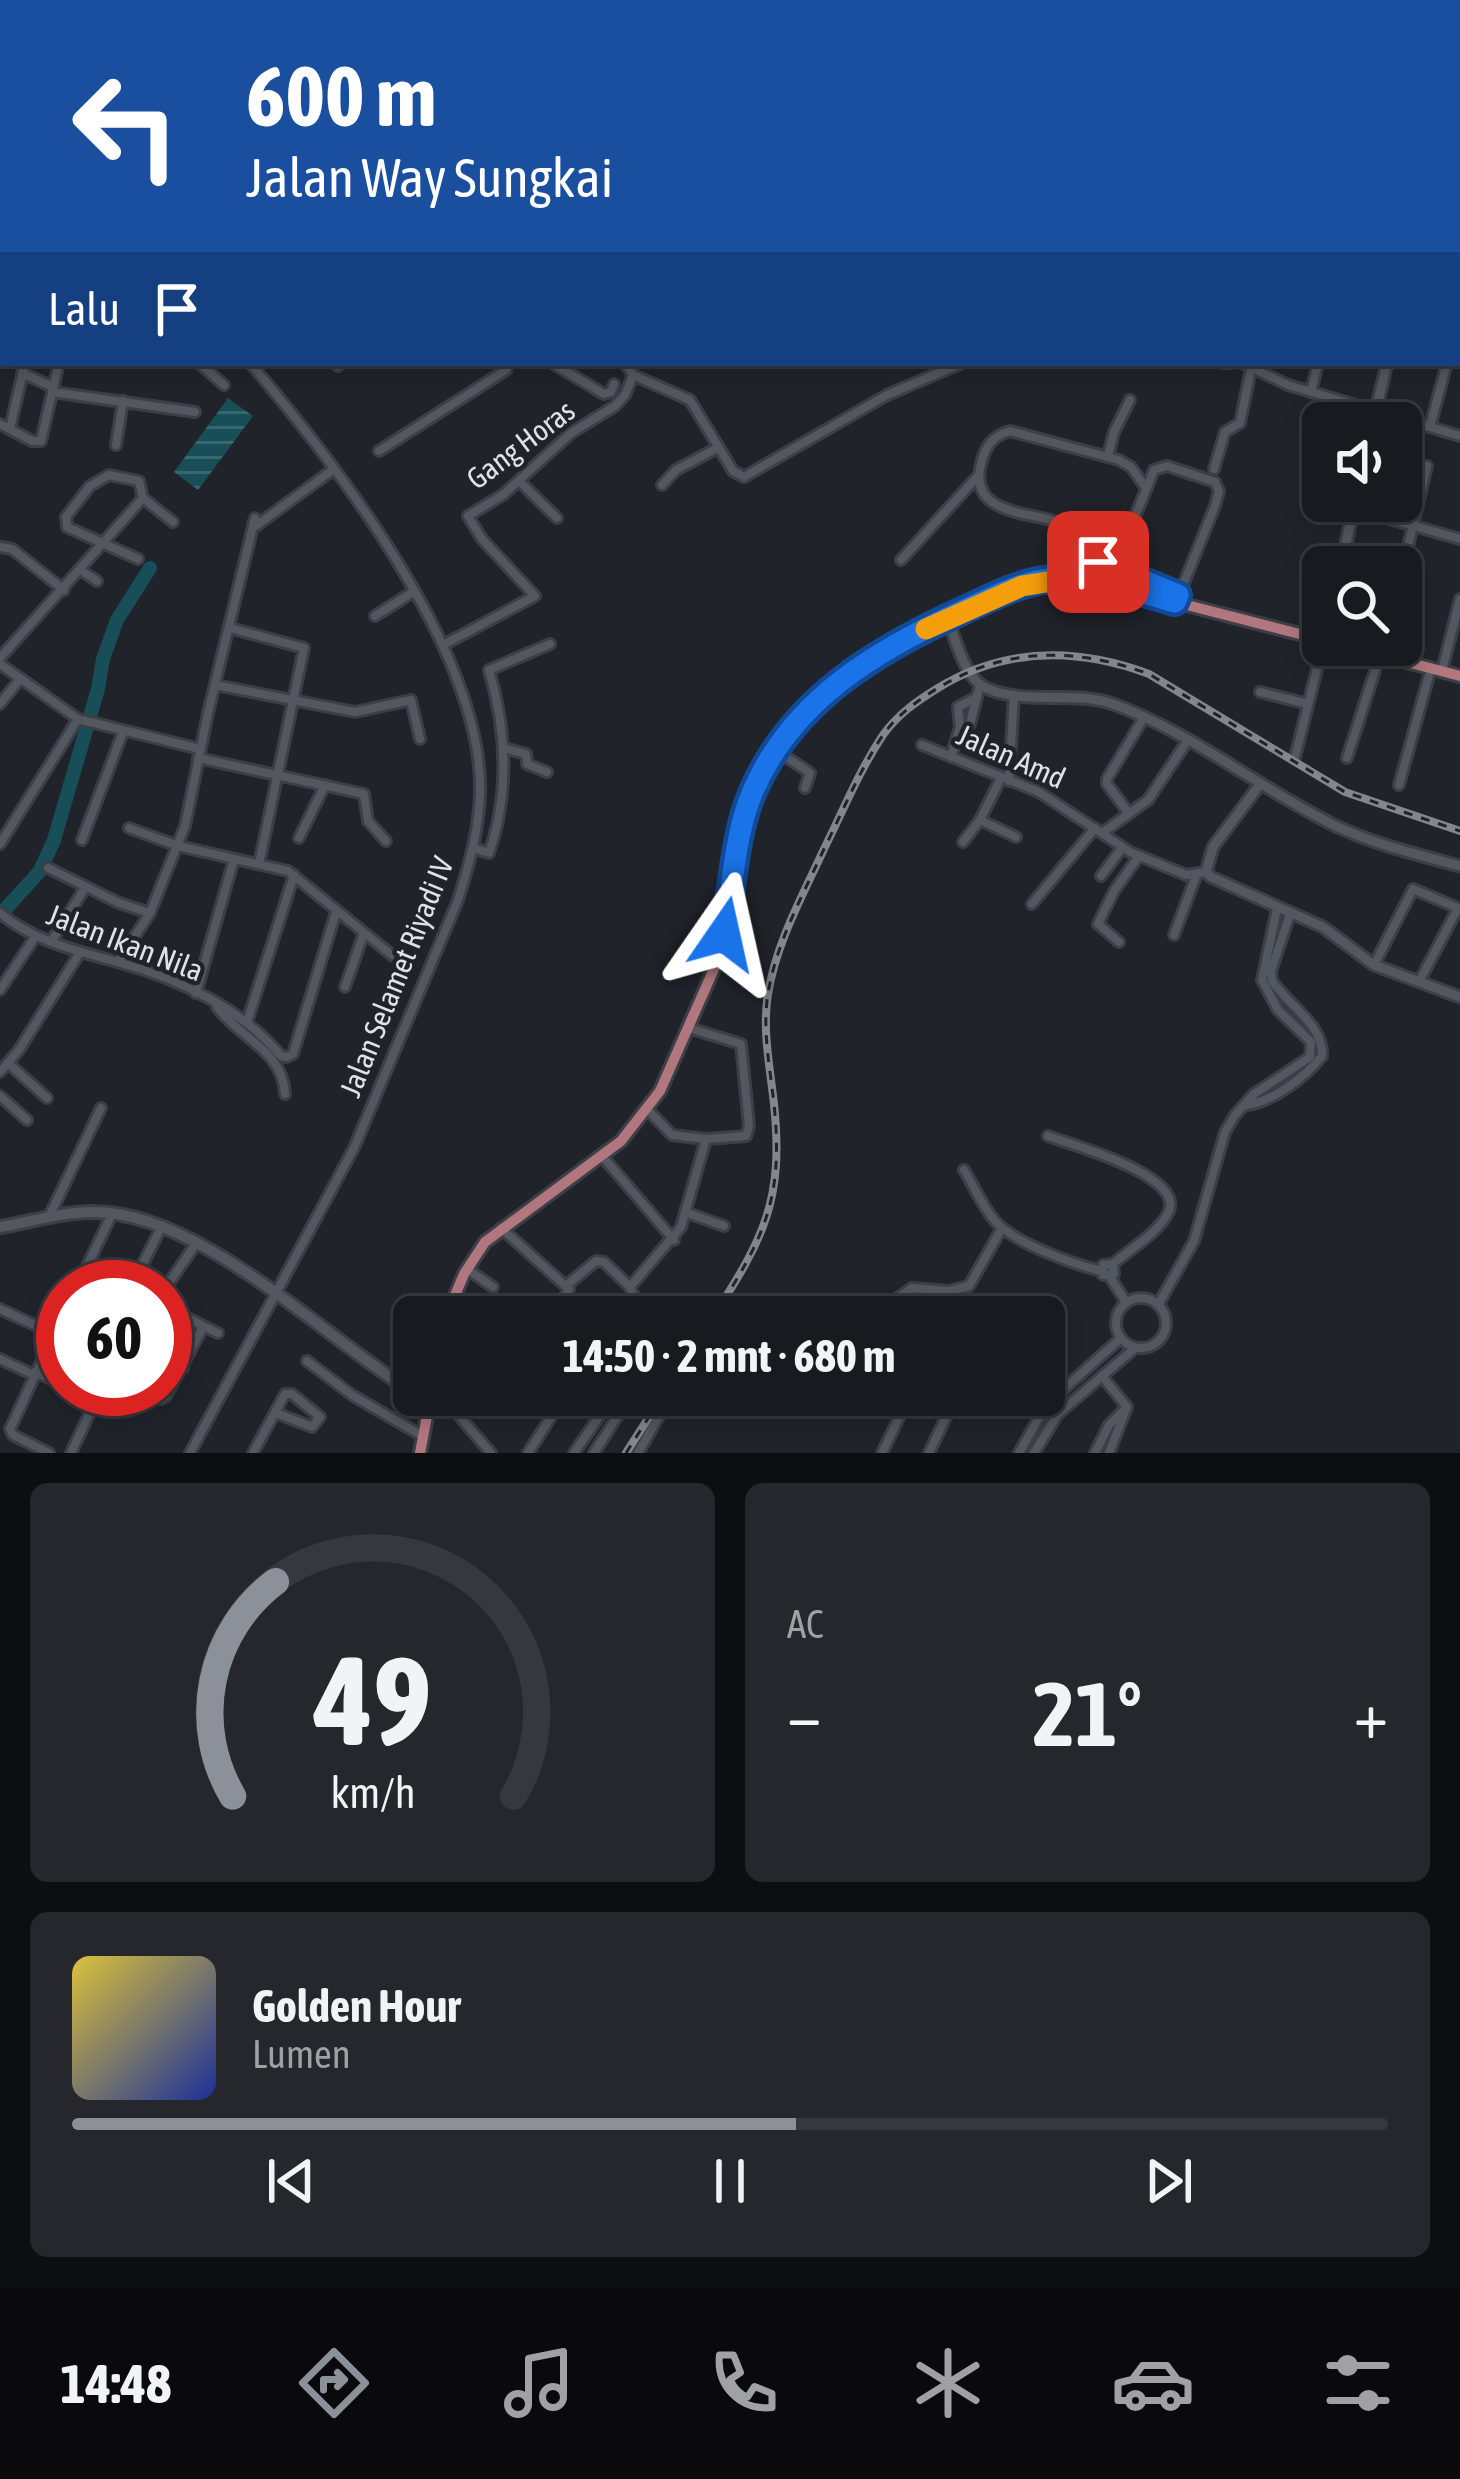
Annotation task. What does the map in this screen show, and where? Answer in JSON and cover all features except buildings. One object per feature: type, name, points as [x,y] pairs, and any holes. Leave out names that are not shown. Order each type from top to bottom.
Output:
[{"type":"main road","points":[[455,1296],[485,1242],[602,1157],[648,1110],[717,962],[751,795],[776,750],[842,677],[947,618],[1052,578],[1177,598],[1302,636]]},
{"type":"main road","points":[[1422,666],[1460,676]]},
{"type":"main road","points":[[0,1227],[86,1212],[161,1228],[278,1294],[393,1375]]},
{"type":"main road","points":[[420,1453],[423,1416]]},
{"type":"street","points":[[58,366],[53,389],[40,441],[5,426],[24,368],[53,389],[195,412]]},
{"type":"street","points":[[203,366],[224,385]]},
{"type":"street","name":"Jalan Selamet Riyadi IV","points":[[190,1453],[354,1148],[446,931],[473,848],[480,793],[473,732],[445,644],[334,470],[252,366]]},
{"type":"street","points":[[379,451],[500,366]]},
{"type":"street","points":[[557,366],[604,394],[614,384]]},
{"type":"street","points":[[627,366],[633,375],[689,398],[733,471],[744,477],[886,395],[955,366]]},
{"type":"street","points":[[1246,366],[1347,402]]},
{"type":"street","points":[[1311,392],[1317,366]]},
{"type":"street","points":[[1378,402],[1386,366]]},
{"type":"street","points":[[1430,427],[1446,366]]},
{"type":"street","points":[[1214,469],[1225,433],[1240,423],[1251,370]]},
{"type":"street","name":"Gang Horas","points":[[445,644],[536,596],[467,517],[519,481],[571,433],[619,402],[633,375]]},
{"type":"street","points":[[1108,456],[1130,400]]},
{"type":"street","points":[[116,445],[122,401]]},
{"type":"street","points":[[1422,424],[1460,436]]},
{"type":"street","points":[[901,560],[978,476],[986,448],[1001,433],[1010,431],[1108,456],[1131,467],[1146,488]]},
{"type":"street","points":[[662,485],[676,470],[719,447]]},
{"type":"street","points":[[978,476],[983,489],[1005,510],[1059,523],[1098,562],[1177,598],[1215,506],[1218,486],[1160,466],[1154,470],[1114,568]]},
{"type":"street","points":[[1408,546],[1427,466]]},
{"type":"street","points":[[118,962],[150,913],[178,846],[254,523],[334,470]]},
{"type":"street","points":[[138,559],[67,527],[66,517],[77,499],[109,475],[139,481],[143,498],[173,522]]},
{"type":"street","points":[[519,481],[557,518]]},
{"type":"street","points":[[143,498],[0,661],[83,720],[364,794],[368,821],[386,841]]},
{"type":"street","points":[[1401,522],[1460,538]]},
{"type":"street","points":[[0,547],[12,549],[64,590]]},
{"type":"street","points":[[82,571],[97,581]]},
{"type":"street","points":[[375,616],[413,592]]},
{"type":"street","points":[[1399,785],[1460,599]]},
{"type":"street","points":[[947,618],[980,685],[1015,695],[1096,700],[1188,740],[1367,839],[1460,866]]},
{"type":"street","points":[[230,628],[303,646],[259,864]]},
{"type":"street","points":[[473,848],[489,853],[503,796],[504,748],[489,670],[550,644]]},
{"type":"street","points":[[1295,757],[1317,666]]},
{"type":"street","points":[[1347,758],[1376,666]]},
{"type":"street","points":[[0,704],[20,679]]},
{"type":"street","points":[[215,685],[355,712],[411,700],[420,740]]},
{"type":"street","points":[[970,724],[980,685]]},
{"type":"street","points":[[1260,692],[1308,704]]},
{"type":"street","points":[[963,842],[1005,779],[1015,695]]},
{"type":"street","points":[[951,758],[960,727],[958,707],[977,697]]},
{"type":"street","points":[[1128,812],[1107,779],[1143,718]]},
{"type":"street","points":[[0,844],[83,720]]},
{"type":"street","points":[[82,840],[123,732]]},
{"type":"street","points":[[1032,904],[1098,831],[1148,800],[1188,740]]},
{"type":"street","name":"Jalan Amd","points":[[922,745],[1039,792],[1121,848],[1201,874]]},
{"type":"street","points":[[504,748],[526,754],[527,764],[547,772]]},
{"type":"street","points":[[776,750],[810,773],[805,788]]},
{"type":"street","points":[[1174,935],[1213,847],[1261,783]]},
{"type":"street","points":[[298,838],[326,784]]},
{"type":"street","points":[[480,793],[503,796]]},
{"type":"street","points":[[980,820],[1016,837]]},
{"type":"street","points":[[129,828],[178,846],[294,875],[393,956]]},
{"type":"street","points":[[1101,876],[1121,848]]},
{"type":"street","points":[[1119,942],[1098,924],[1139,856]]},
{"type":"street","points":[[196,993],[234,859]]},
{"type":"street","points":[[48,868],[150,913]]},
{"type":"street","points":[[1201,874],[1323,927],[1374,965],[1460,997]]},
{"type":"street","points":[[247,1022],[294,875]]},
{"type":"street","points":[[51,942],[85,888]]},
{"type":"street","points":[[1374,965],[1413,889],[1459,908],[1419,982]]},
{"type":"street","points":[[1159,1305],[1194,1240],[1225,1132],[1246,1106],[1258,1103],[1322,1056],[1322,1042],[1314,1029],[1281,995],[1266,970],[1276,909]]},
{"type":"street","name":"Jalan Ikan Nila","points":[[2,915],[80,954],[180,982],[247,1022],[281,1056],[290,1056],[336,912]]},
{"type":"street","points":[[1266,970],[1290,914]]},
{"type":"street","points":[[345,987],[364,933]]},
{"type":"street","points":[[0,990],[36,936]]},
{"type":"street","points":[[0,1072],[80,954]]},
{"type":"street","points":[[216,1005],[262,1047],[283,1079],[285,1094]]},
{"type":"street","points":[[648,1110],[672,1135],[744,1138],[747,1133],[741,1044],[689,1028]]},
{"type":"street","points":[[8,1063],[47,1098]]},
{"type":"street","points":[[0,1096],[28,1120]]},
{"type":"street","points":[[48,1218],[101,1108]]},
{"type":"street","points":[[1048,1136],[1150,1175],[1168,1190],[1171,1199],[1165,1218],[1113,1264],[1115,1271],[1105,1274]]},
{"type":"street","points":[[628,1296],[674,1240],[706,1139]]},
{"type":"street","points":[[602,1157],[674,1240]]},
{"type":"street","points":[[964,1170],[1002,1228],[1067,1261],[1105,1274],[1126,1302]]},
{"type":"street","points":[[686,1212],[724,1226]]},
{"type":"street","points":[[89,1260],[112,1214]]},
{"type":"street","points":[[145,1260],[161,1228]]},
{"type":"street","points":[[501,1228],[567,1286],[568,1296]]},
{"type":"street","points":[[902,1296],[912,1288],[949,1291],[969,1286],[1002,1228]]},
{"type":"street","points":[[185,1260],[195,1245]]},
{"type":"street","points":[[567,1286],[596,1261],[604,1262],[636,1296]]},
{"type":"street","points":[[467,1269],[493,1287]]},
{"type":"street","points":[[1065,1408],[1136,1347],[1158,1341],[1164,1332],[1164,1313],[1148,1298],[1126,1302],[1118,1313],[1121,1338],[1136,1347]]},
{"type":"street","points":[[0,1309],[36,1326]]},
{"type":"street","points":[[192,1320],[218,1333]]},
{"type":"street","points":[[192,1348],[202,1325]]},
{"type":"street","points":[[1065,1388],[1121,1338]]},
{"type":"street","points":[[0,1359],[34,1374]]},
{"type":"street","points":[[307,1361],[363,1402],[424,1437]]},
{"type":"street","points":[[36,1371],[5,1432],[49,1453]]},
{"type":"street","points":[[1102,1376],[1127,1407]]},
{"type":"street","points":[[253,1453],[276,1413],[288,1393],[320,1418],[312,1427],[276,1413]]},
{"type":"street","points":[[1096,1453],[1109,1426],[1127,1407]]},
{"type":"street","points":[[1109,1453],[1127,1407]]},
{"type":"street","points":[[71,1453],[88,1416]]},
{"type":"street","points":[[459,1416],[491,1453]]},
{"type":"street","points":[[528,1453],[552,1416]]},
{"type":"street","points":[[574,1453],[600,1416]]},
{"type":"street","points":[[594,1453],[618,1416]]},
{"type":"street","points":[[638,1453],[659,1416]]},
{"type":"street","points":[[882,1453],[900,1416]]},
{"type":"street","points":[[929,1453],[946,1416]]},
{"type":"street","points":[[1019,1453],[1040,1416]]},
{"type":"street","points":[[1034,1453],[1057,1416]]},
{"type":"water","points":[[228,398],[253,416],[198,490],[174,472]]},
{"type":"waterway","points":[[0,915],[40,871],[54,840],[103,659],[117,620],[150,568]]},
{"type":"railway","points":[[726,1296],[757,1240],[773,1193],[776,1137],[766,1021],[777,956],[874,749],[895,721],[930,693],[963,675],[1015,658],[1068,656],[1122,665],[1149,674],[1345,792],[1460,831]]},
{"type":"railway","points":[[626,1453],[650,1416]]},
{"type":"slow traffic","points":[[926,629],[1022,586],[1065,579]]},
{"type":"route","points":[[724,934],[751,795],[776,750],[824,692],[896,644],[985,601],[1040,581],[1076,579],[1175,602],[1178,595],[1098,562]]}]
